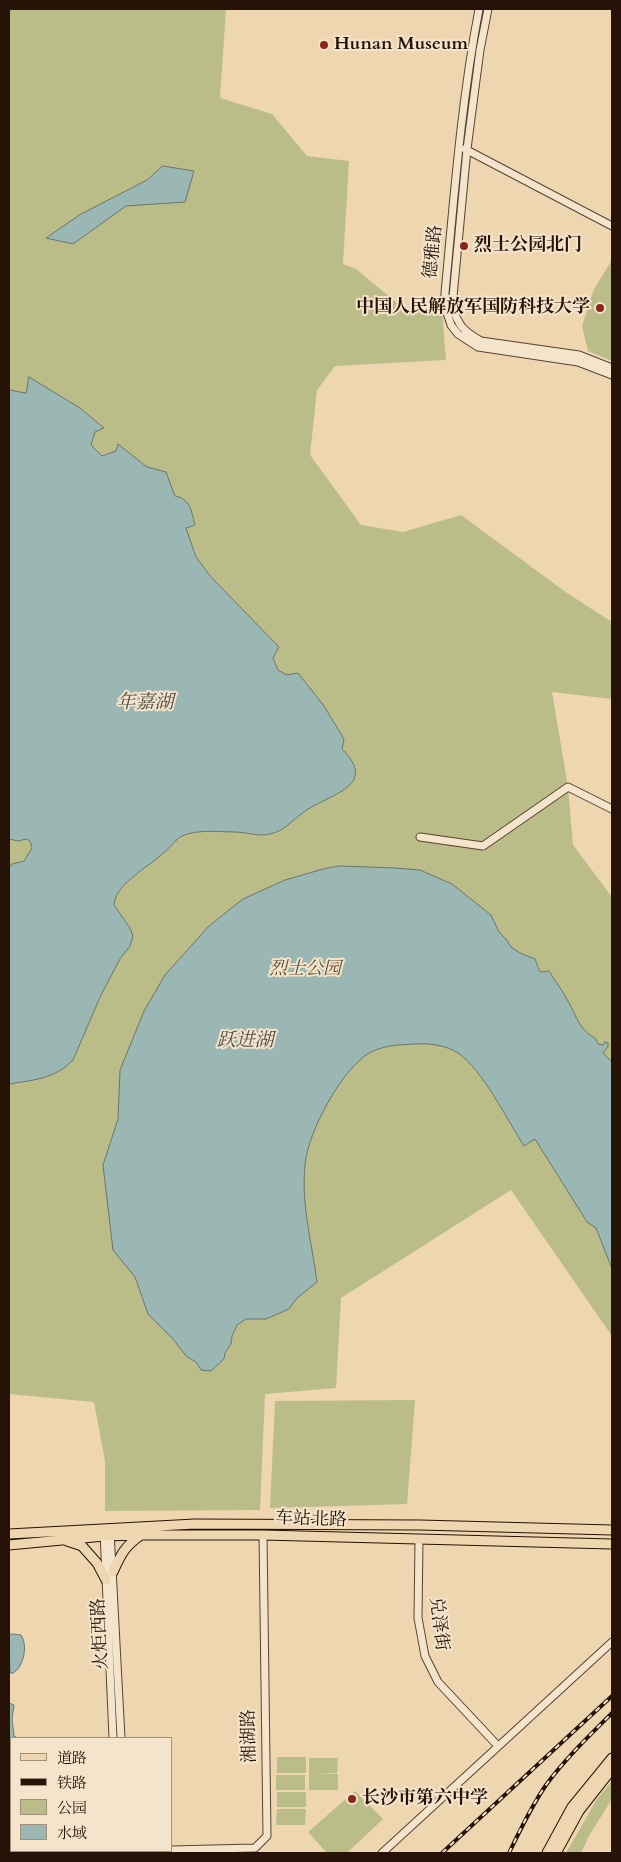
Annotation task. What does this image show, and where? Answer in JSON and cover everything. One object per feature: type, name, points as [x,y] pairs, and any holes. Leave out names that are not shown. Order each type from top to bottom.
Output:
[{"type":"main road","name":"车站北路","points":[[9,1534],[107,1532],[195,1524],[420,1525],[612,1530]]},
{"type":"main road","name":"车站北路","points":[[9,1545],[64,1540],[107,1532],[140,1535],[263,1535],[612,1544]]},
{"type":"main road","points":[[113,1572],[122,1552],[140,1535]]},
{"type":"main road","points":[[64,1540],[82,1546],[97,1563],[106,1580]]},
{"type":"main road","points":[[547,1853],[572,1808],[612,1758]]},
{"type":"main road","points":[[556,1853],[580,1811],[612,1769]]},
{"type":"street","name":"德雅路","points":[[479,9],[459,148],[445,307],[452,325],[458,334],[478,347],[578,362],[612,375]]},
{"type":"street","name":"德雅路","points":[[488,9],[480,50],[467,149],[452,307],[458,323],[468,333],[481,341],[579,355],[612,368]]},
{"type":"street","points":[[459,148],[467,149],[612,226]]},
{"type":"street","points":[[420,837],[483,846],[568,787],[612,809]]},
{"type":"street","name":"火炬西路","points":[[107,1532],[113,1572],[121,1737]]},
{"type":"street","name":"火炬西路","points":[[107,1532],[106,1580],[113,1737]]},
{"type":"street","name":"湘湖路","points":[[172,1850],[254,1848],[267,1836],[263,1535]]},
{"type":"street","name":"兑泽街","points":[[419,1540],[418,1618],[425,1656],[438,1682],[498,1746]]},
{"type":"street","points":[[382,1853],[612,1642]]},
{"type":"street","points":[[119,1852],[127,1852]]},
{"type":"green space","name":"烈士公园","points":[[9,9],[226,9],[220,98],[272,114],[307,156],[349,161],[343,264],[356,269],[407,311],[442,310],[446,360],[335,366],[317,390],[310,455],[361,525],[403,532],[461,515],[567,593],[612,622],[612,699],[552,692],[568,787],[573,845],[612,897],[612,1336],[511,1190],[341,1298],[336,1388],[265,1394],[260,1510],[105,1511],[105,1461],[94,1402],[9,1394]]},
{"type":"green space","name":"中国人民解放军国防科技大学","points":[[612,260],[612,361],[588,351],[582,326],[594,289]]},
{"type":"green space","points":[[415,1400],[407,1504],[270,1508],[275,1401]]},
{"type":"green space","points":[[277,1757],[306,1757],[306,1773],[277,1773]]},
{"type":"green space","points":[[309,1758],[338,1758],[337,1773],[316,1774],[338,1774],[338,1790],[309,1790]]},
{"type":"green space","points":[[276,1775],[305,1775],[305,1790],[276,1790]]},
{"type":"green space","points":[[612,1781],[612,1799],[590,1834],[581,1853],[566,1853],[597,1799]]},
{"type":"green space","points":[[355,1791],[383,1819],[347,1853],[327,1853],[308,1832]]},
{"type":"green space","points":[[277,1792],[306,1792],[306,1807],[277,1807]]},
{"type":"green space","points":[[277,1809],[306,1809],[305,1825],[276,1825]]},
{"type":"water","points":[[163,166],[194,171],[185,202],[126,206],[73,244],[46,238],[81,214],[147,180]]},
{"type":"water","name":"年嘉湖","points":[[29,377],[80,408],[104,428],[95,432],[91,445],[102,456],[116,451],[118,444],[147,467],[166,472],[175,496],[184,500],[191,510],[195,525],[186,528],[196,557],[211,577],[279,647],[273,658],[278,670],[287,675],[298,673],[324,706],[344,739],[342,749],[352,762],[355,772],[353,781],[346,788],[304,812],[275,833],[261,835],[215,831],[188,834],[179,838],[158,858],[129,880],[115,899],[114,905],[130,928],[133,936],[130,946],[120,959],[101,995],[73,1060],[59,1071],[43,1078],[9,1084],[9,868],[12,864],[24,861],[32,848],[30,841],[26,839],[18,841],[9,839],[9,390],[26,393]]},
{"type":"water","name":"跃进湖","points":[[340,866],[420,870],[452,884],[491,915],[499,932],[511,947],[535,959],[540,972],[549,971],[585,1031],[596,1039],[598,1044],[608,1043],[608,1047],[603,1053],[612,1062],[612,1269],[596,1228],[587,1222],[535,1139],[524,1146],[485,1083],[467,1061],[453,1050],[437,1045],[414,1044],[383,1048],[373,1051],[362,1058],[339,1084],[320,1118],[307,1151],[304,1195],[317,1282],[297,1298],[289,1309],[266,1319],[246,1319],[237,1325],[224,1359],[211,1371],[201,1370],[196,1362],[186,1356],[173,1339],[148,1314],[135,1277],[113,1250],[103,1165],[118,1119],[120,1070],[144,1011],[165,975],[209,926],[243,899],[285,880]]},
{"type":"water","points":[[9,1635],[21,1635],[24,1644],[24,1655],[17,1670],[10,1673]]},
{"type":"water","points":[[9,1703],[14,1705],[12,1719],[14,1736],[16,1737],[10,1737],[9,1757]]},
{"type":"railway","points":[[442,1853],[612,1696]]},
{"type":"railway","points":[[509,1853],[531,1810],[553,1775],[612,1713]]},
{"type":"place","name":"Hunan Museum","points":[[324,45]]},
{"type":"place","name":"烈士公园北门","points":[[464,246]]},
{"type":"place","name":"中国人民解放军国防科技大学","points":[[600,308]]},
{"type":"place","name":"长沙市第六中学","points":[[352,1799]]}]
